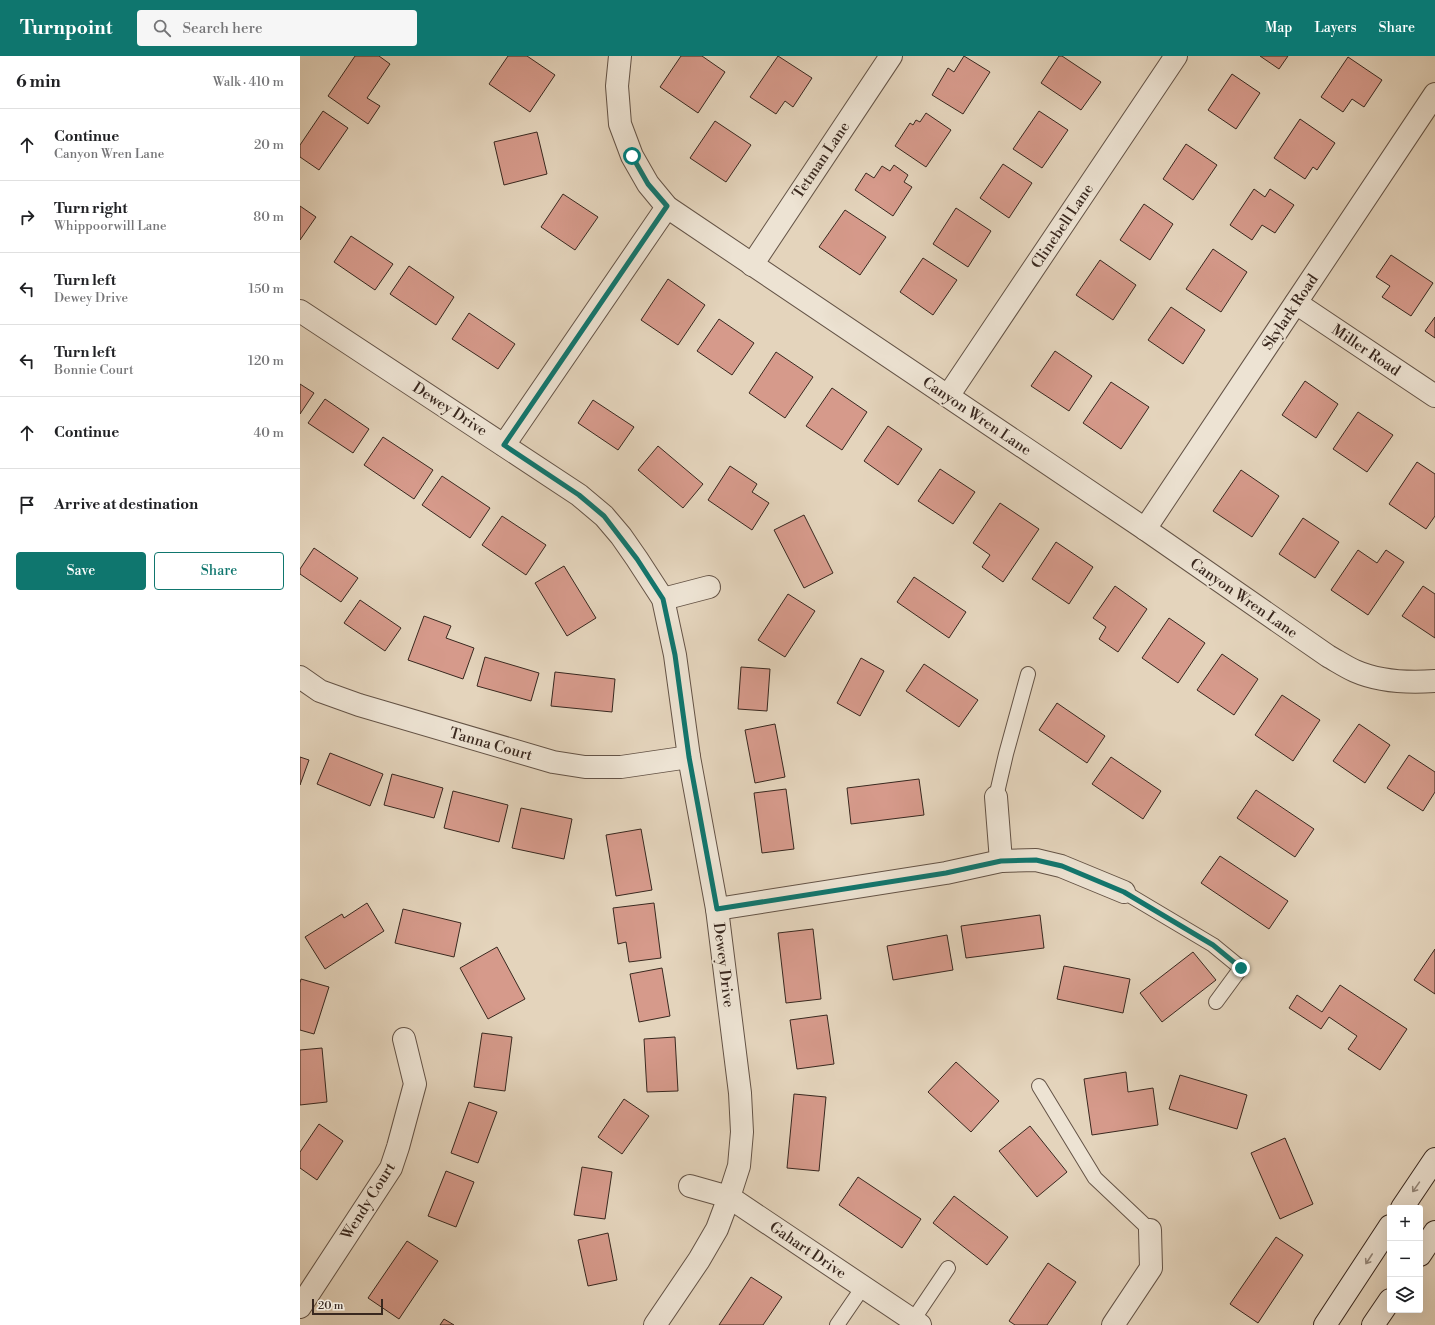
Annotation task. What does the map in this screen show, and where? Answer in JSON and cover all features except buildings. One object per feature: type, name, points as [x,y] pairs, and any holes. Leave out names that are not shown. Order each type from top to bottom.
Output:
[{"type":"street","name":"Canyon Wren Lane","points":[[620,56],[612,126],[648,184],[667,206],[752,265],[1145,529],[1328,656],[1355,671],[1387,680],[1418,682],[1435,681]]},
{"type":"street","name":"Tetman Lane","points":[[752,265],[891,56]]},
{"type":"street","name":"Clinebell Lane","points":[[948,396],[1176,56]]},
{"type":"street","name":"Skylark Road","points":[[1145,529],[1435,94]]},
{"type":"street","points":[[504,445],[667,206]]},
{"type":"street","name":"Miller Road","points":[[1296,303],[1435,396]]},
{"type":"street","name":"Dewey Drive","points":[[300,311],[579,495],[604,516],[637,559],[663,599],[675,655],[689,757],[717,909],[740,1093],[742,1124],[739,1166],[717,1229],[655,1325]]},
{"type":"street","points":[[663,599],[709,587]]},
{"type":"street","name":"Tanna Court","points":[[300,678],[320,690],[359,705],[553,762],[586,767],[621,767],[689,757]]},
{"type":"street","points":[[996,797],[1001,861]]},
{"type":"street","points":[[717,909],[946,873],[1001,861],[1036,860],[1062,866],[1124,892]]},
{"type":"street","name":"Wendy Court","points":[[300,1307],[391,1168],[415,1084],[404,1039]]},
{"type":"street","points":[[1404,1205],[1433,1166]]},
{"type":"street","name":"Gahart Drive","points":[[690,1186],[729,1197],[917,1322]]},
{"type":"street","points":[[1114,1325],[1151,1268],[1150,1230]]},
{"type":"street","points":[[1325,1325],[1387,1231]]},
{"type":"street","points":[[1423,1250],[1435,1232]]},
{"type":"street","points":[[1373,1325],[1387,1304]]},
{"type":"lane","points":[[996,797],[1028,674]]},
{"type":"lane","points":[[1124,892],[1213,945],[1241,968],[1216,1002]]},
{"type":"lane","points":[[1039,1086],[1095,1178],[1150,1230]]},
{"type":"lane","points":[[917,1322],[948,1268]]},
{"type":"lane","points":[[837,1325],[863,1287]]},
{"type":"route","points":[[632,156],[648,184],[667,206],[504,445],[579,495],[604,516],[621,536],[663,599],[675,655],[689,757],[717,909],[946,873],[1001,861],[1036,860],[1062,866],[1124,892],[1213,945],[1241,968]]}]
